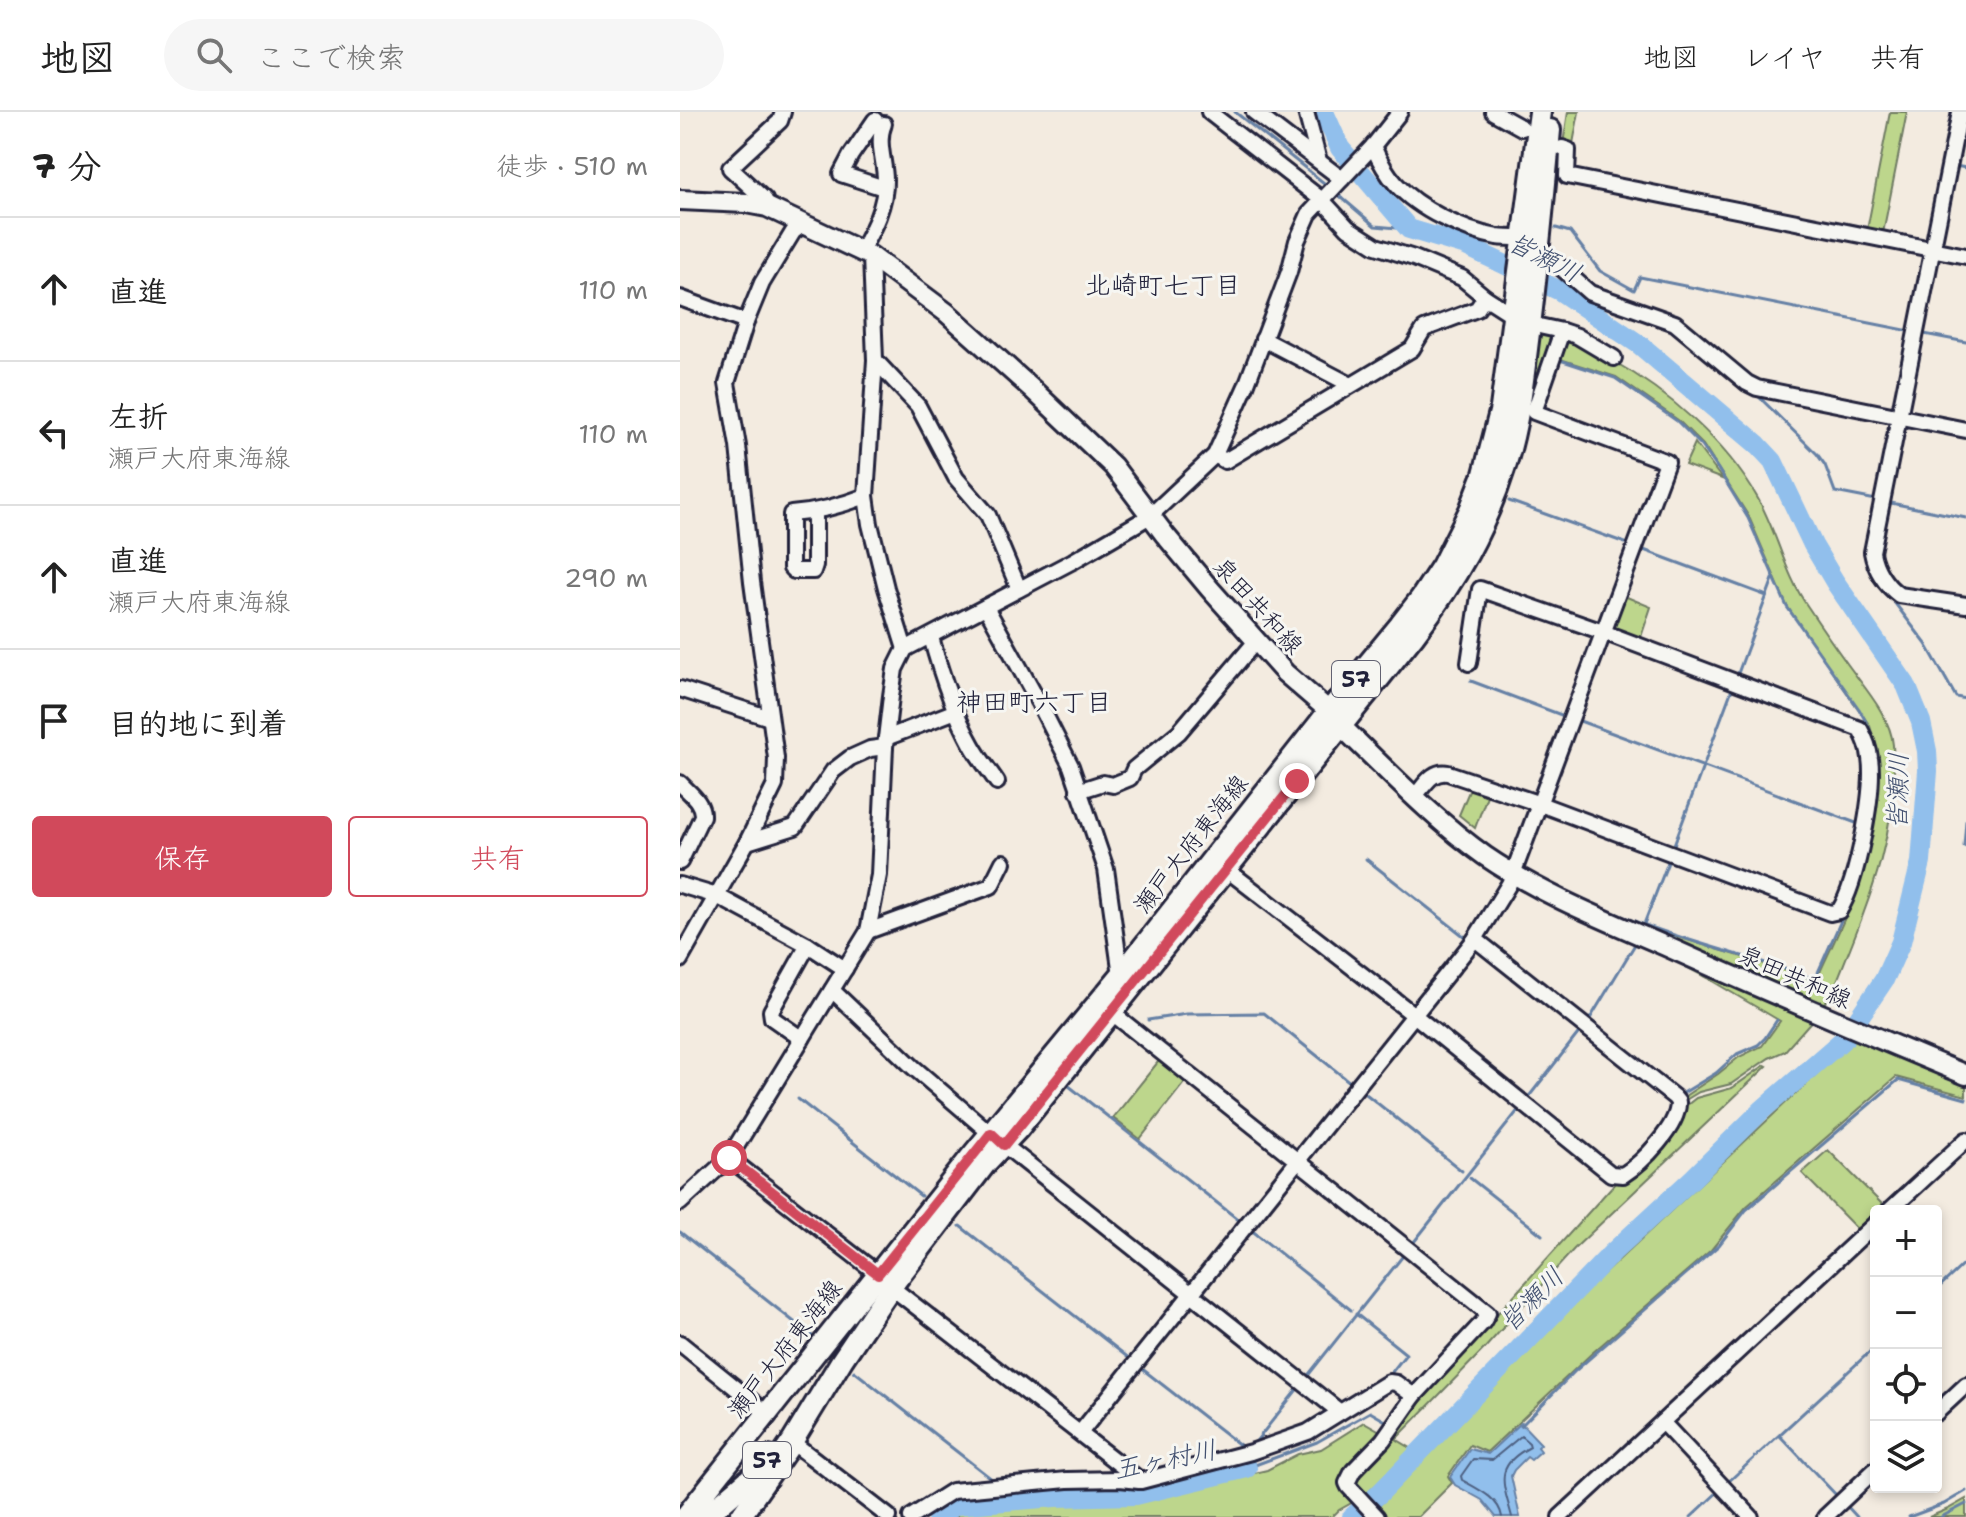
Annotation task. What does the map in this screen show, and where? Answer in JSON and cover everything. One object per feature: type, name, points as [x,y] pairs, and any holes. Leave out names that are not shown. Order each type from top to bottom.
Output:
[{"type":"main road","name":"瀬戸大府東海線","points":[[1530,250],[1540,112]]},
{"type":"main road","name":"瀬戸大府東海線","points":[[998,1139],[1111,1012],[1226,869],[1442,566],[1465,520],[1493,444],[1522,316],[1553,112]]},
{"type":"main road","name":"泉田共和線","points":[[680,200],[767,207],[866,254],[947,313],[1113,466],[1210,589],[1285,673],[1453,831],[1484,855],[1513,874],[1589,912],[1966,1075]]},
{"type":"main road","name":"瀬戸大府東海線","points":[[685,1517],[768,1414],[884,1280],[998,1139],[1121,975],[1335,719]]},
{"type":"main road","name":"瀬戸大府東海線","points":[[740,1517],[820,1396],[884,1280]]},
{"type":"main road","name":"57","points":[[705,1517],[757,1472],[799,1415],[820,1396]]},
{"type":"street","points":[[767,207],[765,200],[730,168],[780,121],[783,112]]},
{"type":"street","points":[[1209,112],[1324,199],[1348,228],[1376,246],[1462,278],[1485,297],[1522,316],[1577,336],[1614,358]]},
{"type":"street","points":[[1254,112],[1341,180]]},
{"type":"street","points":[[1306,112],[1319,161]]},
{"type":"street","points":[[680,1203],[729,1158],[868,931],[879,875],[886,743],[895,669],[905,649],[1073,561],[1150,516],[1215,455],[1246,386],[1309,214],[1400,112]]},
{"type":"street","points":[[1493,112],[1522,128]]},
{"type":"street","points":[[1960,112],[1872,552],[1874,562],[1890,589],[1899,595],[1966,605]]},
{"type":"street","points":[[880,117],[851,155],[841,174],[884,188]]},
{"type":"street","points":[[880,117],[885,181],[883,201],[866,254],[875,360],[866,496],[886,588],[905,649]]},
{"type":"street","points":[[1562,148],[1568,150],[1567,176],[1966,256]]},
{"type":"street","points":[[1369,150],[1397,186],[1425,209],[1551,259],[1590,293],[1675,323],[1757,388],[1966,430]]},
{"type":"street","points":[[680,960],[685,940],[717,896],[775,785],[776,758],[752,582],[738,446],[727,383],[762,283],[793,232],[802,225]]},
{"type":"street","points":[[1215,455],[1225,461],[1412,349],[1424,329],[1477,309],[1485,297]]},
{"type":"street","points":[[680,298],[746,322]]},
{"type":"street","points":[[1080,1433],[1475,939],[1509,884],[1667,462],[1534,412],[1562,331]]},
{"type":"street","points":[[1263,339],[1351,385]]},
{"type":"street","points":[[875,360],[918,406],[956,478],[988,515],[1019,589]]},
{"type":"street","points":[[815,513],[866,496]]},
{"type":"street","points":[[1415,796],[1440,771],[1540,804],[1830,913],[1839,911],[1844,903],[1858,858],[1871,780],[1868,743],[1860,729],[1480,589],[1469,663]]},
{"type":"street","points":[[986,607],[1071,766],[1106,869],[1121,975]]},
{"type":"street","points":[[931,637],[941,675],[956,711],[972,745],[997,782]]},
{"type":"street","points":[[1078,791],[1103,783],[1113,785],[1130,778],[1134,769],[1179,732],[1257,640]]},
{"type":"street","points":[[680,689],[770,718]]},
{"type":"street","points":[[747,842],[795,827],[833,771],[850,758],[956,711]]},
{"type":"street","points":[[680,783],[699,803],[702,816],[680,862]]},
{"type":"street","points":[[868,931],[991,886],[1003,862]]},
{"type":"street","points":[[1226,869],[1611,1174],[1623,1175],[1655,1146],[1677,1114],[1678,1102],[1475,939]]},
{"type":"street","points":[[680,885],[717,896],[808,945],[845,969]]},
{"type":"street","points":[[802,1039],[772,1018],[771,1011],[808,945]]},
{"type":"street","points":[[832,990],[913,1067],[998,1139],[1340,1412]]},
{"type":"street","points":[[1111,1012],[1488,1313],[1414,1396],[1383,1440],[1353,1471],[1347,1483],[1349,1487],[1377,1517]]},
{"type":"street","points":[[1896,1205],[1966,1140]]},
{"type":"street","points":[[729,1158],[1141,1481]]},
{"type":"street","points":[[1560,1517],[1870,1229]]},
{"type":"street","points":[[680,1343],[768,1414]]},
{"type":"street","points":[[911,1517],[952,1491],[1067,1480],[1141,1481],[1248,1453],[1308,1432],[1389,1382],[1396,1383],[1414,1396]]},
{"type":"street","points":[[1942,1407],[1966,1385]]},
{"type":"street","points":[[1662,1422],[1751,1517]]},
{"type":"street","points":[[792,1442],[889,1517]]},
{"type":"street","points":[[1825,1517],[1870,1475]]},
{"type":"green space","points":[[1568,112],[1579,112],[1572,149],[1563,144]]},
{"type":"green space","points":[[1890,112],[1907,112],[1883,233],[1867,230]]},
{"type":"green space","points":[[1540,332],[1556,333],[1531,407]]},
{"type":"green space","points":[[1569,339],[1613,361],[1654,387],[1694,420],[1729,457],[1764,510],[1800,594],[1887,723],[1893,745],[1894,778],[1886,841],[1857,931],[1833,991],[1823,1005],[1646,930],[1648,927],[1816,981],[1854,896],[1867,855],[1877,783],[1876,749],[1870,726],[1787,606],[1749,517],[1703,445],[1678,420],[1616,377],[1557,358],[1564,342]]},
{"type":"green space","points":[[1695,443],[1722,479],[1685,465]]},
{"type":"green space","points":[[1622,595],[1651,607],[1639,643],[1611,632]]},
{"type":"green space","points":[[1472,784],[1489,790],[1475,828],[1459,815]]},
{"type":"green space","points":[[1640,942],[1814,1018],[1785,1051],[1731,1084],[1699,1092],[1684,1101],[1682,1098],[1739,1057],[1762,1046],[1780,1021]]},
{"type":"green space","points":[[1859,1034],[1966,1080],[1966,1096],[1896,1077],[1746,1207],[1711,1250],[1591,1354],[1487,1452],[1470,1445],[1448,1476],[1452,1483],[1418,1517],[1383,1517],[1376,1509],[1591,1286]]},
{"type":"green space","points":[[1162,1057],[1188,1078],[1140,1139],[1113,1118]]},
{"type":"green space","points":[[1765,1065],[1574,1249],[1484,1349],[1396,1439],[1414,1450],[1364,1496],[1332,1517],[946,1517],[958,1510],[1056,1500],[1137,1501],[1267,1470],[1298,1454],[1321,1449],[1364,1422],[1389,1436],[1416,1399],[1616,1182],[1622,1181],[1682,1109],[1696,1098],[1732,1088]]},
{"type":"green space","points":[[1828,1150],[1883,1205],[1870,1205],[1870,1223],[1860,1232],[1802,1173]]},
{"type":"green space","points":[[1966,1499],[1966,1517],[1929,1517],[1948,1509]]},
{"type":"water","points":[[1521,1423],[1541,1444],[1538,1447],[1541,1451],[1531,1460],[1527,1457],[1511,1476],[1520,1517],[1496,1517],[1482,1500],[1455,1485],[1450,1477],[1470,1449],[1488,1454]]},
{"type":"waterway","points":[[1235,112],[1329,187]]},
{"type":"waterway","name":"皆瀬川","points":[[1324,112],[1340,148],[1409,229],[1466,246],[1560,291],[1640,345],[1773,461],[1813,545],[1906,685],[1921,722],[1928,771],[1921,862],[1901,942],[1884,980],[1845,1038],[1762,1110],[1613,1252],[1379,1494],[1352,1517]]},
{"type":"waterway","points":[[1955,166],[1966,168]]},
{"type":"waterway","points":[[1335,192],[1375,226],[1409,229]]},
{"type":"waterway","points":[[1556,228],[1570,232],[1600,271],[1634,290],[1640,277],[1910,331]]},
{"type":"waterway","points":[[1919,333],[1966,342]]},
{"type":"waterway","points":[[1560,360],[1615,378],[1677,421],[1702,446],[1748,518],[1787,607],[1859,709],[1869,727],[1875,749]]},
{"type":"waterway","points":[[1756,394],[1817,454],[1825,465],[1835,492],[1876,500]]},
{"type":"waterway","points":[[1509,501],[1628,544]]},
{"type":"waterway","points":[[1886,502],[1966,518]]},
{"type":"waterway","points":[[1641,549],[1767,596]]},
{"type":"waterway","points":[[1737,676],[1773,579]]},
{"type":"waterway","points":[[1894,602],[1926,644],[1956,697],[1966,699]]},
{"type":"waterway","points":[[1471,681],[1564,716]]},
{"type":"waterway","points":[[1672,850],[1732,689]]},
{"type":"waterway","points":[[1577,720],[1856,823]]},
{"type":"waterway","points":[[1424,792],[1441,810]]},
{"type":"waterway","points":[[1966,821],[1966,847]]},
{"type":"waterway","points":[[1644,924],[1670,857]]},
{"type":"waterway","points":[[1366,859],[1465,937]]},
{"type":"waterway","points":[[1546,882],[1561,889]]},
{"type":"waterway","points":[[1571,894],[1666,933],[1815,979],[1843,916]]},
{"type":"waterway","points":[[1588,1022],[1637,941]]},
{"type":"waterway","points":[[1148,1020],[1187,1014],[1264,1013],[1351,1083]]},
{"type":"waterway","points":[[1680,1095],[1716,1073],[1737,1054],[1758,1045],[1777,1020]]},
{"type":"waterway","points":[[1527,1099],[1581,1030]]},
{"type":"waterway","points":[[1521,1426],[1575,1371],[1719,1245],[1746,1210],[1898,1080],[1966,1099]]},
{"type":"waterway","points":[[1069,1086],[1240,1221]]},
{"type":"waterway","points":[[1361,1090],[1462,1171]]},
{"type":"waterway","points":[[798,1099],[921,1196]]},
{"type":"waterway","points":[[1410,1247],[1520,1108]]},
{"type":"waterway","points":[[1470,1178],[1542,1235]]},
{"type":"waterway","points":[[960,1226],[1130,1359]]},
{"type":"waterway","points":[[1250,1229],[1351,1310]]},
{"type":"waterway","points":[[680,1232],[812,1336]]},
{"type":"waterway","points":[[1306,1378],[1406,1252]]},
{"type":"waterway","points":[[1942,1284],[1966,1262]]},
{"type":"waterway","points":[[1356,1314],[1406,1354],[1392,1372],[1393,1376]]},
{"type":"waterway","points":[[1727,1483],[1873,1349]]},
{"type":"waterway","points":[[1141,1368],[1245,1449]]},
{"type":"waterway","points":[[854,1371],[993,1480]]},
{"type":"waterway","points":[[1254,1444],[1299,1387]]},
{"type":"waterway","name":"五ヶ村川","points":[[1248,1458],[1247,1468],[1317,1442],[1370,1412],[1389,1423]]},
{"type":"waterway","points":[[1780,1436],[1838,1497]]},
{"type":"waterway","name":"五ヶ村川","points":[[937,1517],[956,1505],[1055,1497],[1136,1495],[1247,1468]]},
{"type":"waterway","points":[[1691,1517],[1720,1490]]},
{"type":"waterway","points":[[1909,1517],[1944,1504],[1966,1491]]},
{"type":"waterway","points":[[995,1493],[995,1502]]},
{"type":"waterway","name":"五ヶ村川","points":[[1941,1517],[1966,1504]]},
{"type":"waterway","points":[[1846,1505],[1857,1517]]},
{"type":"district","name":"北崎町七丁目","points":[[1163,284]]},
{"type":"district","name":"神田町六丁目","points":[[1034,701]]},
{"type":"route","points":[[729,1158],[878,1274],[991,1133],[1004,1145],[1297,781]]}]
